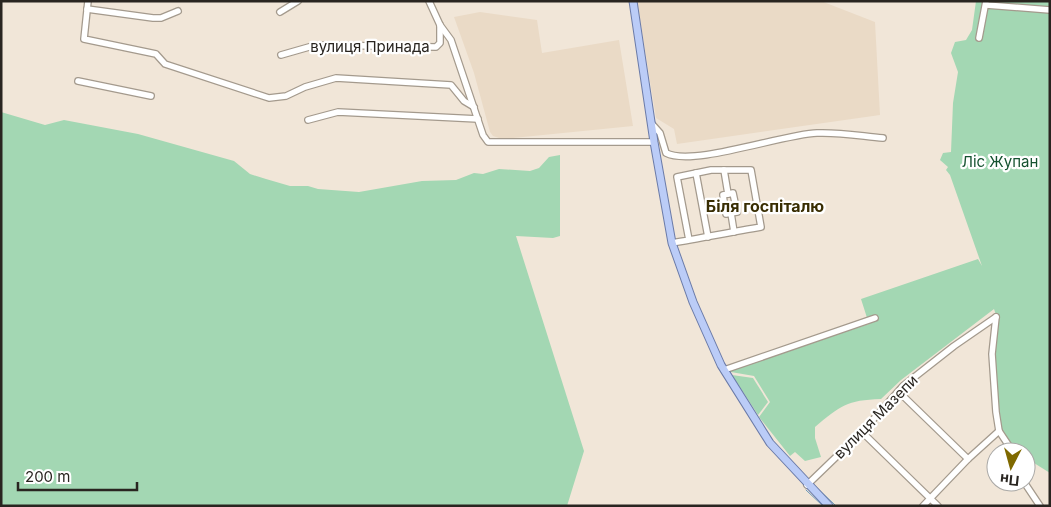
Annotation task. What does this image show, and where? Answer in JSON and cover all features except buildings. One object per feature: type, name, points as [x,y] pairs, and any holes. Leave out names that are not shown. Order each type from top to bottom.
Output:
[{"type":"main road","points":[[634,1],[654,142],[672,243],[693,302],[724,370],[770,443],[807,485],[829,506]]},
{"type":"street","points":[[88,1],[84,39],[156,54],[172,66],[269,98],[286,96],[305,87],[336,78],[372,79],[451,85],[464,101],[474,107]]},
{"type":"street","points":[[280,12],[298,1]]},
{"type":"street","points":[[429,1],[440,25],[451,40],[485,140],[492,143],[654,142]]},
{"type":"street","points":[[1041,10],[1042,1]]},
{"type":"street","points":[[979,38],[986,3],[1050,10]]},
{"type":"street","points":[[87,9],[153,18],[162,18],[178,11]]},
{"type":"street","name":"вулиця Принада","points":[[281,55],[316,45],[436,47],[440,43],[440,25]]},
{"type":"street","points":[[78,81],[151,96]]},
{"type":"street","points":[[308,120],[338,112],[478,119]]},
{"type":"street","points":[[652,122],[660,133],[666,153],[682,157],[725,151],[816,133],[882,138]]},
{"type":"street","points":[[672,243],[708,237],[761,227],[751,170],[724,170],[677,177],[689,240]]},
{"type":"street","points":[[724,170],[728,194]]},
{"type":"street","points":[[696,173],[708,237]]},
{"type":"street","points":[[733,193],[737,212],[731,213],[726,214],[723,195],[733,193]]},
{"type":"street","points":[[731,213],[734,232]]},
{"type":"street","name":"вулиця Мазепи","points":[[807,485],[862,432],[910,380],[996,317],[992,354],[999,431]]},
{"type":"street","points":[[724,370],[875,318]]},
{"type":"street","points":[[899,392],[968,459]]},
{"type":"street","points":[[923,506],[968,459],[999,431],[1006,442]]},
{"type":"street","points":[[862,432],[938,506]]},
{"type":"street","points":[[1031,492],[1040,506]]},
{"type":"shaded area","points":[[637,1],[821,1],[875,22],[880,115],[677,144],[674,129],[656,118]]},
{"type":"shaded area","points":[[480,12],[537,20],[542,53],[619,40],[633,126],[502,139],[493,136],[490,132],[474,73],[454,17]]},
{"type":"green space","name":"Ліс Жупан","points":[[976,1],[1050,1],[1050,473],[1036,464],[1036,442],[1008,442],[999,429],[994,355],[998,321],[994,309],[901,380],[881,399],[852,403],[838,409],[815,427],[815,438],[821,457],[805,461],[795,452],[790,456],[759,417],[770,402],[754,376],[731,372],[730,369],[869,324],[861,299],[978,259],[982,266],[950,175],[946,170],[948,167],[940,160],[943,153],[951,152],[953,103],[958,72],[951,53],[955,42],[966,40],[972,30]]},
{"type":"green space","points":[[1,112],[45,125],[64,120],[138,134],[234,161],[250,174],[266,179],[290,186],[308,186],[318,189],[359,192],[422,181],[456,180],[474,173],[483,174],[499,169],[530,171],[539,168],[549,157],[560,155],[560,236],[553,238],[516,236],[584,451],[567,506],[1,506]]},
{"type":"green space","points":[[732,375],[753,378],[768,402],[758,415]]},
{"type":"waterway","points":[[813,484],[836,506]]},
{"type":"waterway","points":[[806,490],[823,506]]},
{"type":"district","name":"Біля госпіталю","points":[[765,206]]}]
